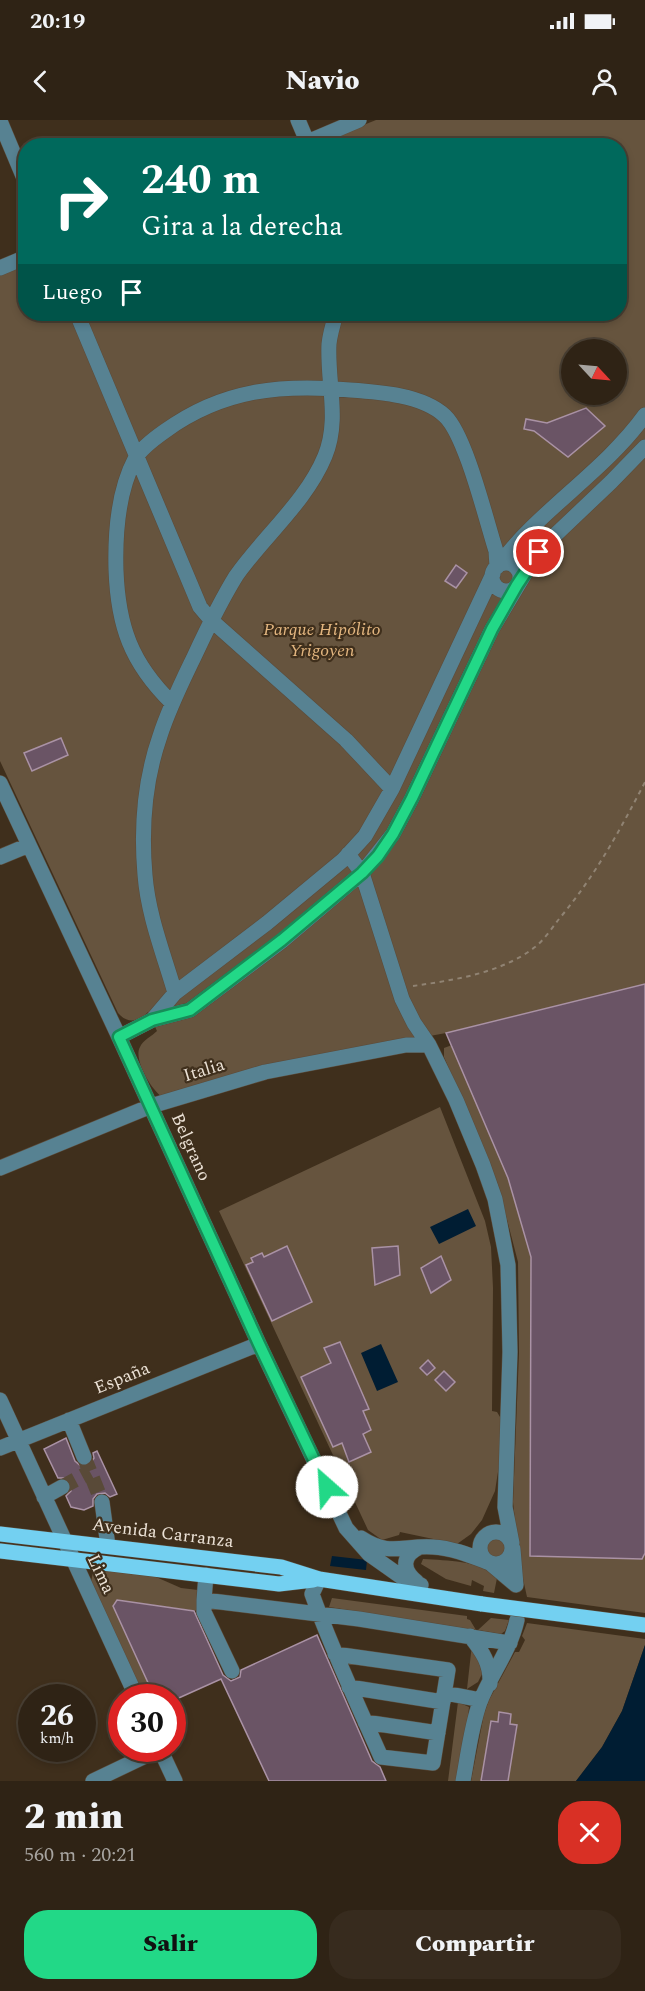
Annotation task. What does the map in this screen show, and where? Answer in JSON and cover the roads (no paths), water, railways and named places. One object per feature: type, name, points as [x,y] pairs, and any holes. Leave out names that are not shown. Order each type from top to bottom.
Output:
[{"type":"main road","name":"Avenida Carranza","points":[[0,1534],[281,1567],[319,1579],[482,1604],[645,1625]]},
{"type":"main road","name":"Avenida Carranza","points":[[0,1551],[279,1584],[319,1579]]},
{"type":"street","points":[[298,120],[303,138]]},
{"type":"street","points":[[318,138],[359,120]]},
{"type":"street","points":[[0,121],[18,164]]},
{"type":"street","points":[[0,268],[18,260]]},
{"type":"street","points":[[80,321],[200,607],[211,620],[346,740],[392,789]]},
{"type":"street","points":[[175,993],[151,911],[145,876],[143,837],[151,768],[159,737],[172,703],[211,620],[252,554],[302,494],[318,470],[332,434],[329,346],[334,321]]},
{"type":"street","points":[[172,703],[148,678],[138,663],[121,621],[117,599],[116,550],[121,503],[136,456],[157,436],[183,418],[208,406],[267,390],[304,386],[390,393],[444,414],[462,443],[496,551],[494,583],[500,589],[510,590],[517,585]]},
{"type":"street","points":[[152,1020],[175,993],[267,923],[348,854],[365,836],[392,789],[495,570],[515,543],[592,472],[645,415]]},
{"type":"street","points":[[119,1037],[152,1020],[190,1010],[282,940],[362,873],[393,834],[492,629],[517,585],[550,539],[645,447]]},
{"type":"street","name":"Belgrano","points":[[0,783],[346,1528],[369,1554],[403,1578],[442,1597]]},
{"type":"street","points":[[0,857],[29,845]]},
{"type":"street","points":[[348,854],[362,873],[399,988],[414,1023],[429,1045],[456,1100],[495,1199],[508,1265],[510,1352],[505,1507],[513,1546],[518,1591],[480,1551],[486,1536],[505,1507]]},
{"type":"street","name":"Italia","points":[[0,1168],[151,1106],[265,1072],[406,1045],[429,1045]]},
{"type":"street","name":"España","points":[[0,1448],[259,1344]]},
{"type":"street","name":"Lima","points":[[0,1400],[131,1684]]},
{"type":"street","points":[[69,1420],[84,1457]]},
{"type":"street","points":[[44,1497],[62,1487]]},
{"type":"street","points":[[102,1502],[108,1546]]},
{"type":"street","points":[[346,1528],[384,1550],[435,1547],[456,1550],[489,1563],[506,1562],[513,1546]]},
{"type":"street","points":[[456,1550],[475,1544],[486,1536],[503,1532],[513,1546]]},
{"type":"street","points":[[420,1547],[408,1555],[405,1564],[411,1577],[421,1586]]},
{"type":"street","points":[[206,1575],[204,1612],[232,1671]]},
{"type":"street","points":[[319,1579],[324,1594],[319,1614],[335,1654],[349,1687],[381,1756],[434,1763],[448,1670],[335,1654]]},
{"type":"street","points":[[204,1600],[319,1614],[510,1643]]},
{"type":"street","points":[[463,1781],[475,1718],[481,1700],[510,1643],[517,1620]]},
{"type":"street","points":[[470,1636],[487,1660],[490,1684]]},
{"type":"street","points":[[349,1687],[481,1700]]},
{"type":"street","points":[[365,1722],[438,1733]]},
{"type":"street","points":[[93,1781],[133,1762]]},
{"type":"street","points":[[166,1762],[175,1781]]},
{"type":"water","points":[[468,1209],[476,1226],[439,1244],[430,1227]]},
{"type":"water","points":[[381,1344],[398,1382],[377,1391],[361,1353]]},
{"type":"water","points":[[332,1556],[367,1560],[366,1570],[330,1566]]},
{"type":"water","points":[[645,1645],[645,1781],[576,1781],[602,1747],[622,1711]]},
{"type":"tunnel","points":[[84,1457],[102,1502]]},
{"type":"tunnel","points":[[62,1487],[90,1472]]},
{"type":"park label","name":"Parque Hipólito Yrigoyen","points":[[322,639]]}]
